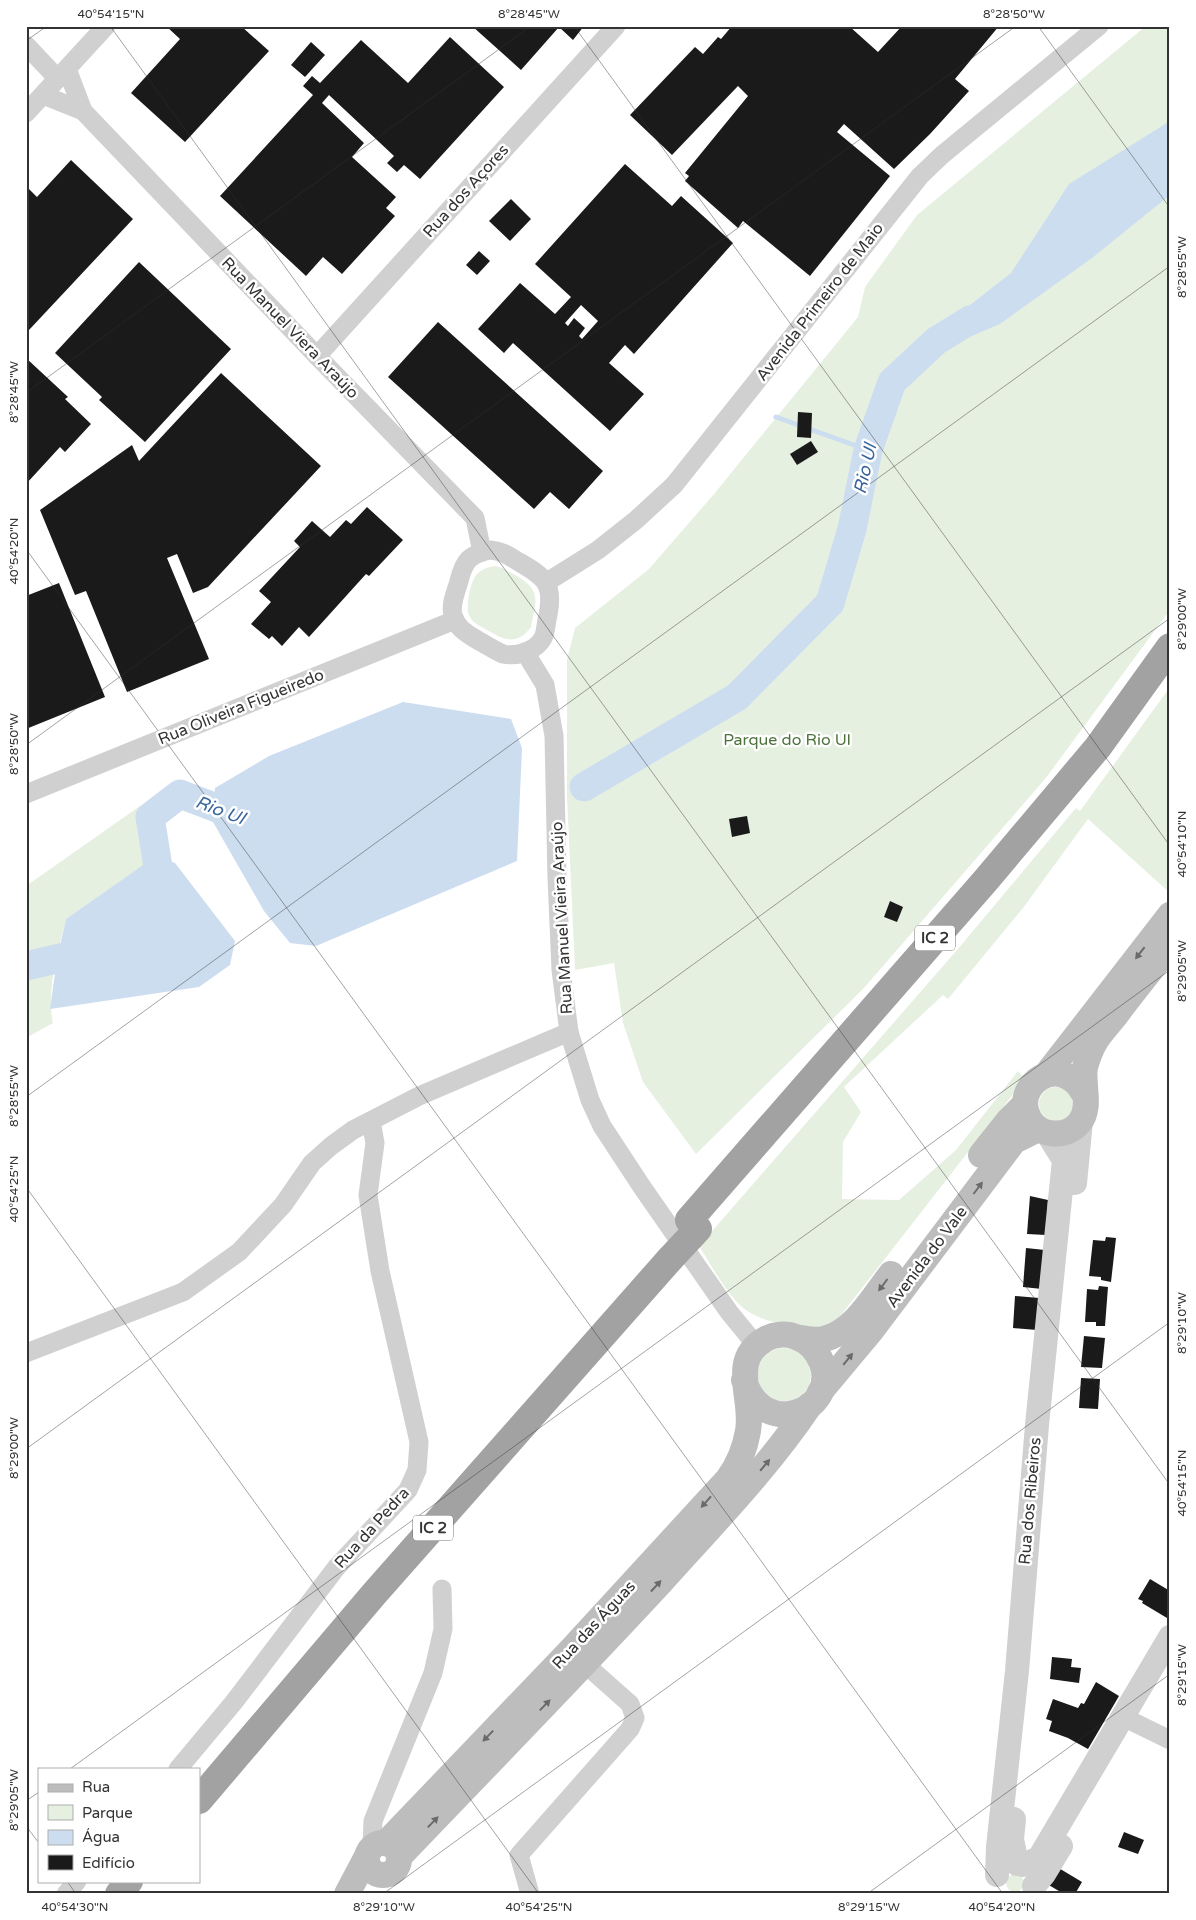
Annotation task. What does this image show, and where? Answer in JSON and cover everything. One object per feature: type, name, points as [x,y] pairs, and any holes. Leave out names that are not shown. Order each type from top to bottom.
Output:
[{"type":"highway","name":"IC 2","points":[[200,1799],[374,1594],[694,1224],[986,880],[1098,747],[1170,647]]},
{"type":"highway","name":"IC 2","points":[[694,1224],[995,889],[1107,754],[1170,667]]},
{"type":"highway","name":"IC 2","points":[[200,1777],[362,1585],[667,1255]]},
{"type":"highway","points":[[100,1894],[109,1882]]},
{"type":"highway","points":[[119,1894],[128,1882]]},
{"type":"main road","name":"Avenida do Vale","points":[[800,1338],[823,1340],[840,1332],[860,1314],[1008,1121],[1026,1104],[1031,1086],[1037,1079],[1046,1075],[1170,915]]},
{"type":"main road","points":[[1084,1094],[1086,1067],[1095,1042],[1170,946]]},
{"type":"main road","points":[[1046,1075],[1055,1073],[1068,1076],[1080,1086],[1086,1103],[1085,1113],[1081,1121]]},
{"type":"main road","points":[[1026,1104],[1031,1122],[1043,1131]]},
{"type":"main road","name":"Avenida do Vale","points":[[815,1399],[871,1330],[1014,1141],[1043,1131],[1056,1134],[1066,1132],[1074,1128],[1081,1121]]},
{"type":"main road","points":[[789,1334],[800,1338],[811,1345],[821,1361],[824,1380],[815,1399],[800,1412],[788,1415],[764,1410],[754,1402],[747,1392],[744,1380],[744,1367],[748,1355],[756,1345],[766,1338],[789,1334]]},
{"type":"main road","name":"Rua das Águas","points":[[379,1862],[728,1479],[738,1465],[744,1450],[748,1430],[749,1402],[744,1380]]},
{"type":"main road","name":"Rua das Águas","points":[[347,1894],[585,1664],[742,1493],[786,1440],[815,1399]]},
{"type":"street","points":[[26,113],[106,26]]},
{"type":"street","name":"Rua dos Açores","points":[[317,356],[616,26]]},
{"type":"street","name":"Avenida Primeiro de Maio","points":[[547,582],[598,550],[636,520],[674,485],[920,176],[942,155],[1095,28]]},
{"type":"street","points":[[26,45],[62,74]]},
{"type":"street","name":"Rua Manuel Viera Araújo","points":[[62,74],[83,111],[475,518],[482,552]]},
{"type":"street","name":"Rua Manuel Viera Araújo","points":[[43,95],[83,111]]},
{"type":"street","points":[[501,551],[535,571],[547,582],[551,600],[544,637],[533,648],[525,652],[510,655],[501,653],[464,632],[455,620],[452,605],[463,566],[468,559],[482,552],[501,551]]},
{"type":"street","name":"Rua Oliveira Figueiredo","points":[[26,794],[455,620]]},
{"type":"street","name":"Rua Manuel Vieira Araújo","points":[[525,652],[544,685],[554,736],[561,970],[569,1032],[590,1100],[602,1126],[709,1285],[756,1345]]},
{"type":"street","points":[[26,1353],[183,1292],[239,1252],[284,1205],[312,1163],[353,1130],[419,1096],[569,1032]]},
{"type":"street","name":"Rua da Pedra","points":[[179,1768],[270,1656],[336,1568],[408,1490],[417,1470],[419,1442],[380,1271],[368,1195],[375,1143],[371,1121]]},
{"type":"street","name":"Rua dos Ribeiros","points":[[1011,1882],[1012,1840],[1081,1121]]},
{"type":"street","name":"Rua dos Ribeiros","points":[[1011,1882],[998,1848],[1017,1672],[1037,1425],[1064,1160],[1043,1131]]},
{"type":"street","name":"Rua das Águas","points":[[379,1862],[373,1821],[433,1673],[443,1629],[442,1589]]},
{"type":"street","points":[[1128,1720],[1170,1637]]},
{"type":"street","points":[[1011,1882],[1039,1858],[1128,1720],[1170,1661]]},
{"type":"street","name":"Rua das Águas","points":[[530,1894],[519,1855],[630,1730],[635,1718],[630,1704],[585,1664]]},
{"type":"street","points":[[1128,1720],[1170,1740]]},
{"type":"street","points":[[66,1894],[76,1882]]},
{"type":"green space","name":"Parque do Rio Ul","points":[[1146,26],[1170,26],[1170,610],[1045,779],[864,988],[696,1154],[643,1082],[623,1023],[614,963],[575,970],[567,797],[567,660],[575,628],[649,569],[714,494],[858,317],[865,287],[917,215]]},
{"type":"green space","points":[[495,566],[525,581],[534,592],[535,603],[531,627],[521,637],[515,639],[493,634],[476,624],[469,615],[468,600],[475,577],[483,570]]},
{"type":"green space","points":[[1170,687],[1170,893],[1088,819],[1023,908],[948,999],[943,995],[844,1087],[861,1112],[843,1142],[842,1199],[899,1200],[956,1150],[1018,1071],[1025,1079],[834,1324],[817,1328],[797,1327],[766,1320],[748,1311],[729,1293],[699,1246],[957,950],[1076,808],[1080,811]]},
{"type":"green space","points":[[140,806],[154,858],[66,919],[52,984],[51,1010],[53,1023],[26,1038],[26,886]]},
{"type":"green space","points":[[1056,1087],[1063,1088],[1068,1092],[1072,1097],[1072,1111],[1068,1116],[1063,1120],[1056,1121],[1049,1120],[1044,1116],[1040,1111],[1039,1104],[1040,1097],[1044,1092],[1049,1088]]},
{"type":"green space","points":[[784,1348],[794,1350],[803,1356],[809,1365],[811,1375],[809,1385],[803,1394],[794,1400],[784,1402],[774,1400],[765,1394],[759,1385],[757,1375],[759,1365],[765,1356],[774,1350]]},
{"type":"green space","points":[[1015,1874],[1021,1877],[1024,1883],[1021,1889],[1015,1892],[1009,1889],[1006,1883],[1009,1877]]},
{"type":"water","points":[[1170,121],[1170,195],[1092,258],[1000,324],[948,346],[936,341],[952,319],[1011,273],[1069,184]]},
{"type":"water","points":[[403,702],[511,719],[522,748],[517,861],[316,946],[290,943],[264,911],[213,822],[215,788],[269,756]]},
{"type":"water","points":[[156,856],[175,863],[235,941],[230,965],[199,987],[50,1009],[57,959],[66,919]]},
{"type":"building","points":[[166,26],[241,26],[269,51],[185,142],[131,93],[180,39]]},
{"type":"building","points":[[472,26],[584,26],[573,40],[559,27],[521,70]]},
{"type":"building","points":[[732,26],[849,26],[878,52],[902,26],[999,26],[955,79],[969,91],[930,134],[894,169],[844,124],[837,132],[890,176],[810,276],[743,221],[738,228],[685,181],[689,176],[685,173],[748,96],[738,86],[672,155],[630,115],[695,47],[703,54],[718,37],[721,39]]},
{"type":"building","points":[[450,37],[504,87],[420,179],[404,165],[397,172],[387,163],[394,156],[329,95],[322,103],[364,143],[352,157],[396,197],[386,208],[395,216],[342,274],[323,257],[306,276],[220,196],[313,95],[303,86],[312,76],[320,83],[361,40],[408,83]]},
{"type":"building","points":[[311,42],[325,55],[305,77],[291,65]]},
{"type":"building","points":[[71,160],[133,219],[29,330],[26,328],[26,186],[37,197]]},
{"type":"building","points":[[625,164],[672,206],[681,196],[733,243],[634,354],[625,345],[609,363],[644,394],[610,431],[513,343],[504,353],[478,329],[520,283],[555,314],[571,297],[535,264]],"holes":[[[581,305],[598,321],[582,339],[579,336],[585,328],[574,318],[568,326],[565,323]]]},
{"type":"building","points":[[511,199],[531,219],[510,241],[489,221]]},
{"type":"building","points":[[479,251],[490,261],[477,275],[466,265]]},
{"type":"building","points":[[139,262],[231,349],[145,442],[99,400],[102,397],[55,353]]},
{"type":"building","points":[[438,322],[603,471],[569,509],[550,492],[534,509],[388,377]]},
{"type":"building","points":[[26,358],[68,397],[65,399],[91,424],[65,452],[60,447],[26,484]]},
{"type":"building","points":[[221,373],[321,466],[208,587],[193,593],[177,554],[167,558],[209,659],[127,692],[86,591],[75,595],[40,510],[132,445],[139,461]]},
{"type":"building","points":[[798,412],[812,413],[811,438],[797,437]]},
{"type":"building","points":[[811,441],[818,452],[797,465],[790,454]]},
{"type":"building","points":[[367,507],[403,540],[369,576],[366,574],[309,637],[299,627],[282,646],[272,636],[269,639],[251,624],[271,602],[259,591],[300,547],[294,541],[312,521],[330,537],[346,520],[351,524]]},
{"type":"building","points":[[59,583],[105,697],[26,729],[26,596]]},
{"type":"building","points":[[747,816],[750,833],[732,837],[729,819]]},
{"type":"building","points":[[890,901],[903,907],[897,922],[884,917]]},
{"type":"building","points":[[1030,1196],[1048,1200],[1046,1235],[1027,1234]]},
{"type":"building","points":[[1106,1237],[1116,1238],[1111,1282],[1101,1280],[1101,1277],[1089,1276],[1093,1240],[1105,1241]]},
{"type":"building","points":[[1026,1248],[1045,1250],[1042,1289],[1023,1287]]},
{"type":"building","points":[[1099,1286],[1108,1287],[1105,1326],[1096,1326],[1096,1322],[1085,1322],[1087,1289],[1098,1290]]},
{"type":"building","points":[[1015,1296],[1039,1298],[1037,1330],[1013,1328]]},
{"type":"building","points":[[1084,1336],[1105,1338],[1102,1368],[1081,1367]]},
{"type":"building","points":[[1081,1378],[1100,1379],[1098,1409],[1079,1408]]},
{"type":"building","points":[[1150,1579],[1170,1591],[1170,1612],[1167,1618],[1138,1599]]},
{"type":"building","points":[[1052,1657],[1072,1659],[1071,1667],[1081,1668],[1079,1683],[1050,1679]]},
{"type":"building","points":[[1096,1682],[1119,1696],[1088,1749],[1068,1738],[1049,1731],[1052,1721],[1046,1719],[1053,1699],[1078,1708],[1081,1703],[1084,1704]]},
{"type":"building","points":[[1124,1832],[1144,1840],[1138,1854],[1118,1847]]},
{"type":"building","points":[[1057,1867],[1082,1882],[1075,1894],[1064,1894],[1047,1884]]},
{"type":"waterway","name":"Rio Ul","points":[[584,787],[737,697],[830,603],[852,529],[868,450],[892,382],[936,341],[970,320]]},
{"type":"waterway","points":[[776,417],[868,450]]},
{"type":"waterway","name":"Rio Ul","points":[[151,895],[159,873],[150,817],[180,794],[251,821]]},
{"type":"waterway","name":"Rio Ul","points":[[26,966],[95,950]]}]
